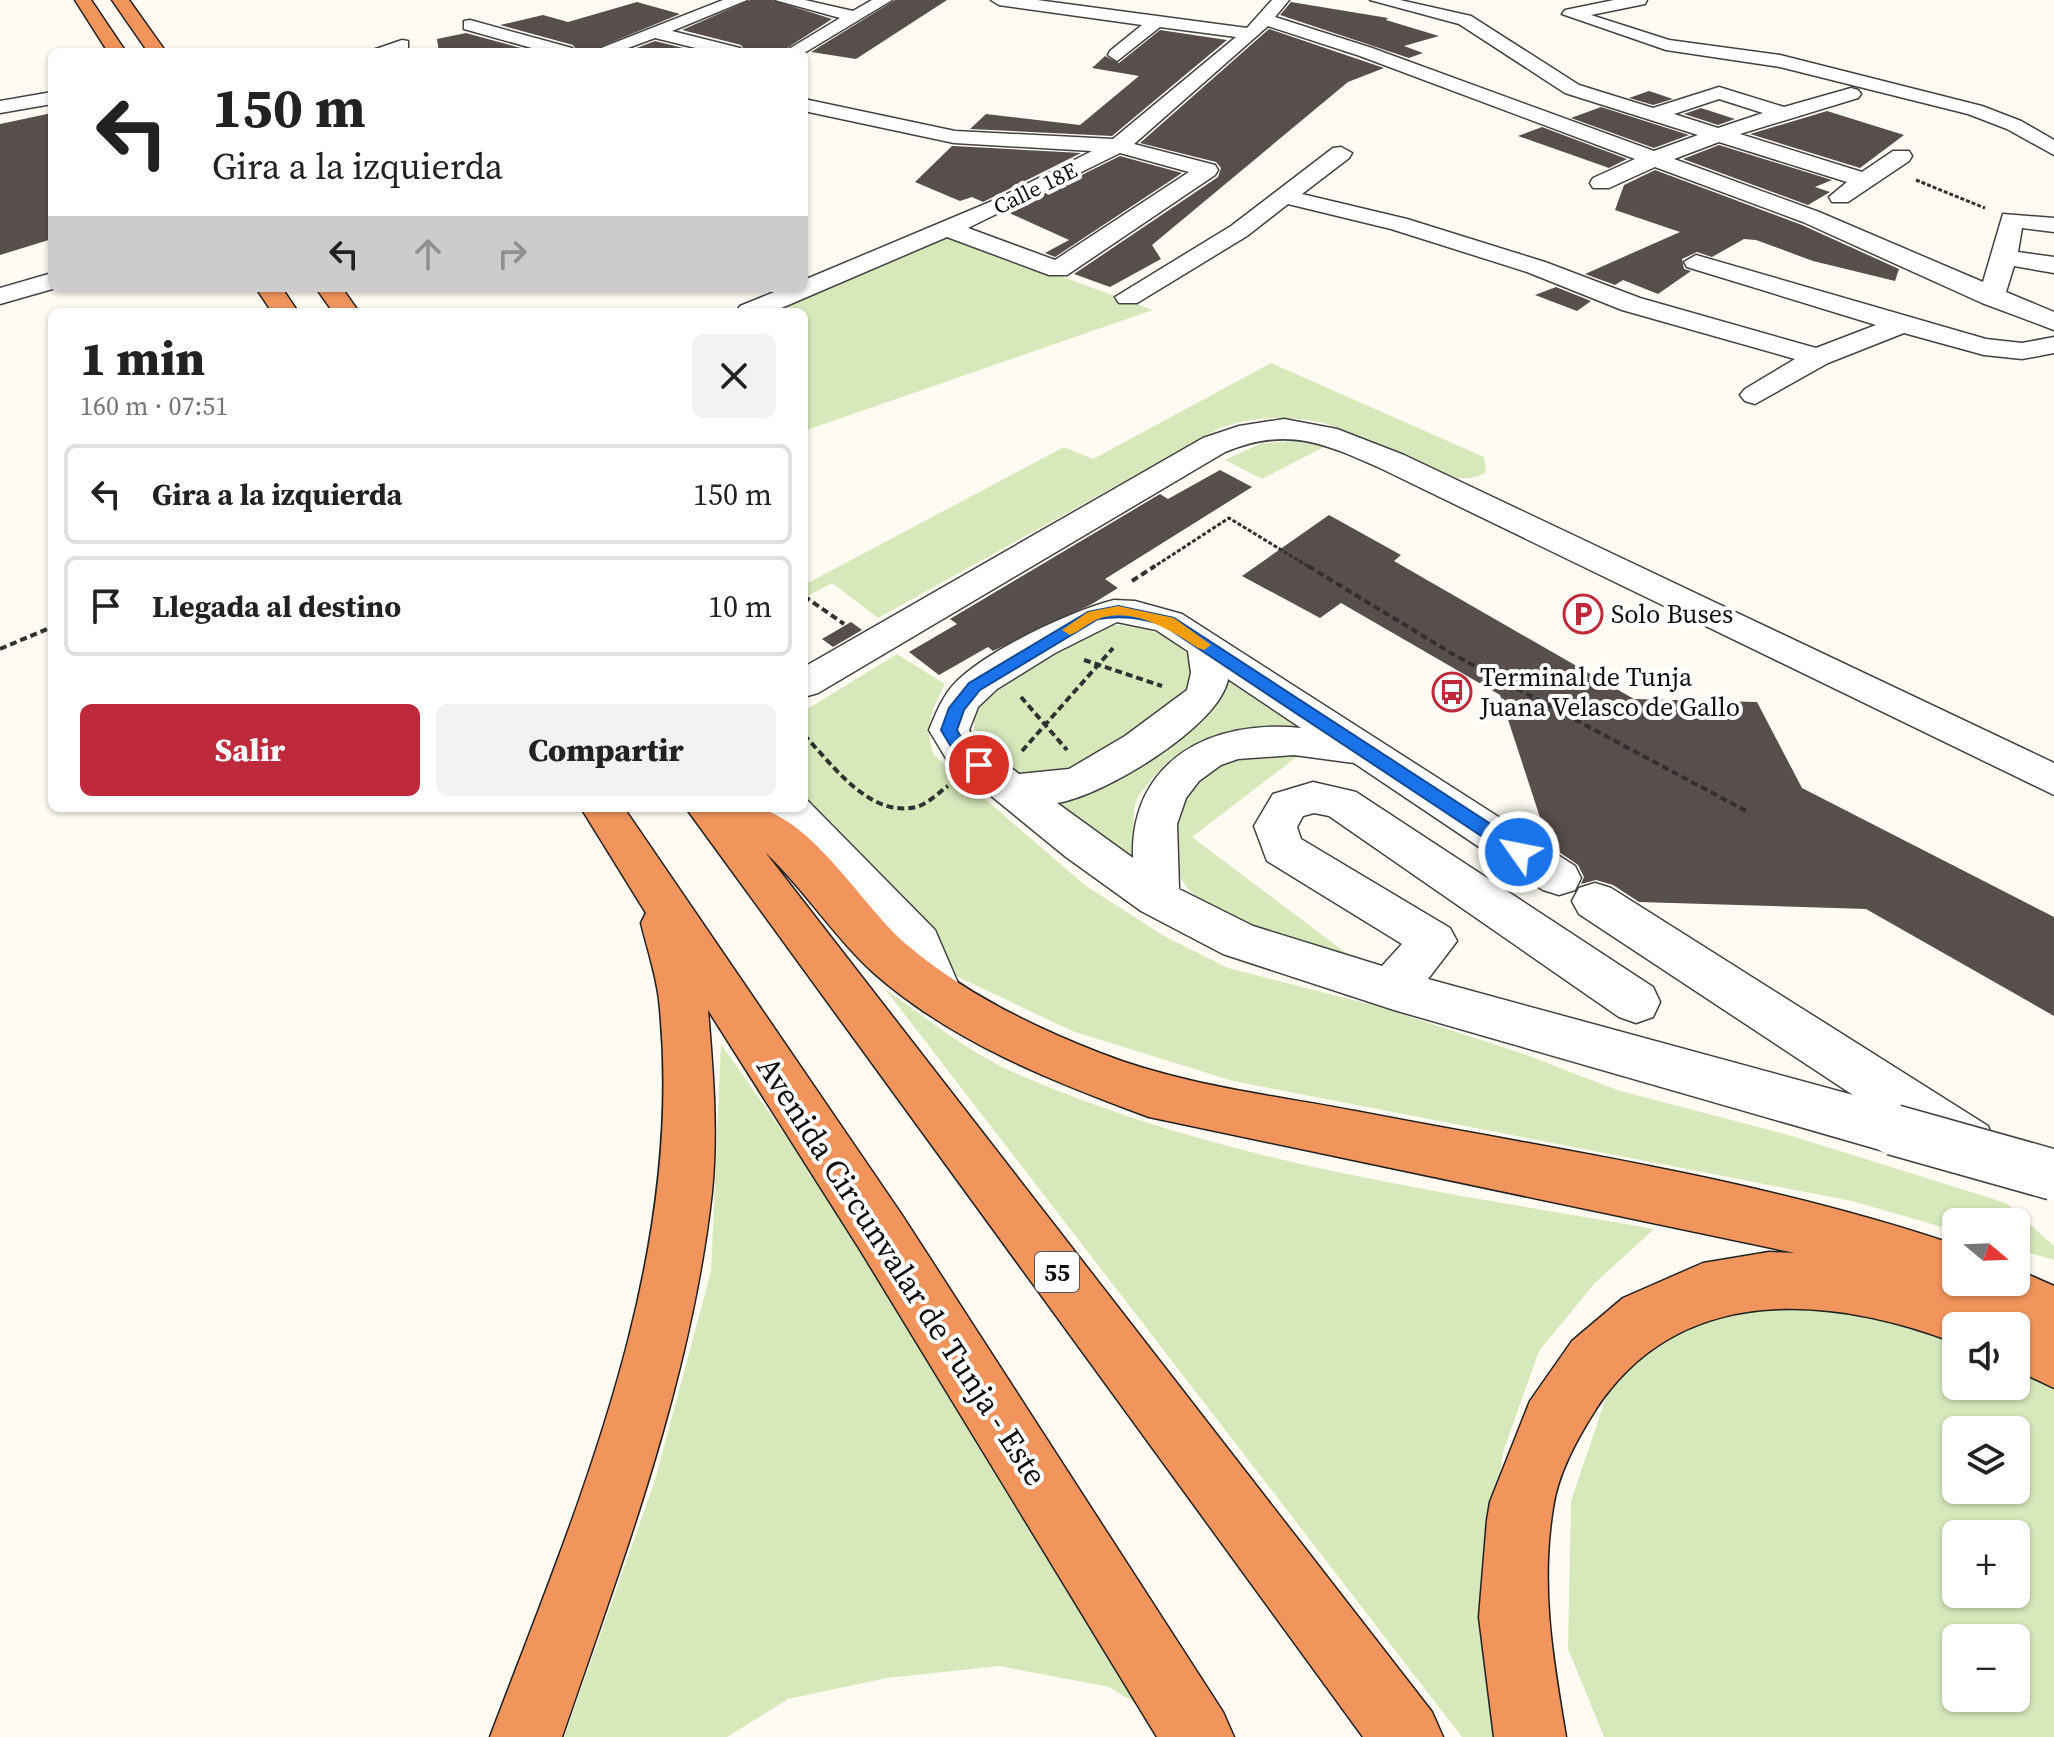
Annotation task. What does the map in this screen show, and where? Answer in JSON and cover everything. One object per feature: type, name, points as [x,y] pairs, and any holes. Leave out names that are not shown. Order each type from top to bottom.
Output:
[{"type":"highway","points":[[83,0],[114,48]]},
{"type":"highway","points":[[120,0],[154,48]]},
{"type":"highway","name":"Avenida Circunvalar de Tunja - Este","points":[[605,812],[882,1234],[1198,1737]]},
{"type":"highway","name":"55","points":[[710,812],[1407,1737]]},
{"type":"highway","points":[[723,812],[773,834],[890,959],[940,997],[977,1021],[1060,1062],[1149,1094],[1741,1213],[1873,1244],[1942,1268]]},
{"type":"highway","points":[[526,1737],[641,1406],[671,1283],[685,1179],[689,1086],[683,998],[657,894]]},
{"type":"highway","points":[[1530,1737],[1513,1618],[1521,1504],[1553,1414],[1604,1346],[1669,1302],[1749,1280],[1838,1280],[1935,1302],[1957,1312]]},
{"type":"highway","points":[[2010,1296],[2054,1316]]},
{"type":"highway","points":[[2030,1345],[2054,1358]]},
{"type":"street","points":[[611,48],[739,0]]},
{"type":"street","points":[[783,0],[857,17]]},
{"type":"street","points":[[800,48],[884,0]]},
{"type":"street","points":[[999,0],[1157,21],[1258,27],[1323,38],[1811,217],[2054,322]]},
{"type":"street","name":"Calle 18E","points":[[808,287],[1005,204],[1118,146],[1258,27],[1281,0]]},
{"type":"street","points":[[1378,0],[1441,13],[1478,26],[1558,82],[1716,135],[1871,175]]},
{"type":"street","points":[[1639,0],[1571,14],[1666,45],[1780,61],[1975,110],[2014,125],[2054,149]]},
{"type":"street","points":[[1323,38],[1355,10]]},
{"type":"street","points":[[1117,55],[1157,21]]},
{"type":"street","points":[[470,25],[552,48]]},
{"type":"street","points":[[1449,35],[1478,26]]},
{"type":"street","points":[[654,32],[718,48]]},
{"type":"street","points":[[391,48],[402,45]]},
{"type":"street","points":[[1352,67],[1406,49]]},
{"type":"street","points":[[1651,115],[1719,93],[1783,113]]},
{"type":"street","points":[[1601,183],[1652,158],[1716,135],[1851,94]]},
{"type":"street","points":[[0,107],[48,99]]},
{"type":"street","points":[[808,106],[916,126],[954,137],[1118,146],[1207,170],[1058,270],[947,229]]},
{"type":"street","points":[[1128,297],[1239,231],[1341,153]]},
{"type":"street","points":[[1811,217],[1901,156]]},
{"type":"street","points":[[1286,197],[1399,224],[1536,267],[1631,304],[1818,357]]},
{"type":"street","points":[[1991,297],[2005,257],[2011,219],[2054,225]]},
{"type":"street","points":[[2005,257],[2054,265]]},
{"type":"street","points":[[1696,262],[1900,325],[2005,350],[2022,351],[2054,345]]},
{"type":"street","points":[[0,281],[48,269]]},
{"type":"street","points":[[0,296],[48,282]]},
{"type":"street","name":"Calle 18E","points":[[759,308],[797,292]]},
{"type":"street","points":[[1755,395],[1818,357],[1900,325]]},
{"type":"street","points":[[808,681],[871,642],[1214,445],[1246,430],[1304,429],[1330,435],[1393,462],[2054,780]]},
{"type":"street","points":[[2054,1175],[1894,1130],[1394,990],[1239,941],[1157,898],[961,750],[949,730],[957,708],[974,686],[1094,615],[1118,611],[1132,601],[1169,622],[1577,889],[1705,967],[1800,1035],[2054,1198]]},
{"type":"street","points":[[995,778],[1069,786],[1091,778],[1201,699],[1209,683],[1211,666],[1205,646]]},
{"type":"street","points":[[1157,898],[1156,825],[1165,796],[1192,764],[1214,751],[1245,741],[1305,742],[1362,751]]},
{"type":"street","points":[[1434,941],[1282,849],[1275,826],[1288,805],[1313,797],[1341,803],[1636,1002]]},
{"type":"street","points":[[793,812],[919,943],[940,997]]},
{"type":"street","points":[[1394,990],[1400,978],[1477,894]]},
{"type":"path","points":[[1871,175],[1924,183],[2011,219]]},
{"type":"path","points":[[808,739],[867,797],[894,808],[919,807],[995,778],[1098,665],[1132,601],[1229,518],[1456,656],[1750,813]]},
{"type":"path","points":[[808,599],[871,642]]},
{"type":"path","points":[[0,649],[48,629]]},
{"type":"path","points":[[1042,646],[1201,699]]},
{"type":"path","points":[[1000,672],[1091,778]]},
{"type":"green space","points":[[946,234],[1153,310],[808,430],[808,308],[768,308]]},
{"type":"green space","points":[[1271,363],[1484,457],[1486,472],[1470,478],[1450,477],[1319,422],[1281,418],[1244,421],[1220,428],[878,618],[832,583],[808,596],[808,583],[1064,447],[1093,459]]},
{"type":"green space","points":[[1294,441],[1324,447],[1262,479],[1225,460],[1262,443]]},
{"type":"green space","points":[[1104,625],[1148,630],[1162,635],[1185,651],[1200,677],[1186,698],[1065,776],[1014,775],[976,745],[973,711],[985,696]]},
{"type":"green space","points":[[897,654],[945,684],[930,719],[929,736],[934,755],[1086,886],[1164,936],[1228,968],[1380,1007],[1524,1054],[1617,1090],[1792,1136],[2006,1203],[2012,1208],[1942,1208],[1942,1227],[1852,1201],[1233,1081],[1072,1031],[954,975],[808,812],[808,709]]},
{"type":"green space","points":[[1222,672],[1301,726],[1258,726],[1216,735],[1197,743],[1162,767],[1136,802],[1135,861],[1046,796]]},
{"type":"green space","points":[[1241,756],[1298,756],[1192,837],[1350,956],[1274,936],[1222,915],[1200,900],[1183,882],[1172,854],[1173,810],[1212,765]]},
{"type":"green space","points":[[885,989],[947,1034],[996,1064],[1090,1103],[1168,1129],[1328,1170],[1654,1229],[1594,1284],[1539,1351],[1503,1452],[1489,1556],[1523,1737],[1462,1737]]},
{"type":"green space","points":[[721,1044],[1208,1737],[1191,1737],[1109,1687],[999,1666],[887,1678],[788,1699],[727,1737],[564,1737],[655,1480],[711,1271]]},
{"type":"green space","points":[[2030,1224],[2054,1246],[2054,1260],[2030,1253]]},
{"type":"green space","points":[[1775,1290],[1942,1323],[1942,1400],[2030,1400],[2030,1370],[2054,1384],[2054,1737],[1604,1737],[1568,1649],[1571,1501],[1613,1377],[1692,1309]]},
{"type":"building","points":[[750,0],[772,0],[832,19],[787,48],[743,48],[682,30]]},
{"type":"building","points":[[895,0],[947,0],[856,59],[811,52]]},
{"type":"building","points":[[637,2],[680,14],[598,48],[575,48],[500,25],[543,15],[568,22]]},
{"type":"building","points":[[1291,2],[1388,18],[1386,20],[1439,36],[1404,46],[1423,53],[1409,58],[1280,15]]},
{"type":"building","points":[[1269,29],[1384,68],[1348,82],[1152,245],[1161,259],[1110,287],[1074,274],[1218,177],[1221,168],[1216,162],[1140,143]]},
{"type":"building","points":[[1160,30],[1227,40],[1112,136],[970,129],[986,114],[1080,125],[1139,76],[1092,68],[1105,56],[1119,63]]},
{"type":"building","points":[[466,33],[521,48],[438,48],[437,39]]},
{"type":"building","points":[[655,41],[683,48],[637,48]]},
{"type":"building","points":[[1649,91],[1673,99],[1653,105],[1629,98]]},
{"type":"building","points":[[1601,107],[1689,135],[1654,148],[1571,118]]},
{"type":"building","points":[[1701,108],[1735,119],[1718,125],[1684,114]]},
{"type":"building","points":[[1827,111],[1904,135],[1860,168],[1750,134]]},
{"type":"building","points":[[48,114],[48,240],[0,255],[0,124]]},
{"type":"building","points":[[1542,127],[1627,159],[1609,168],[1518,136]]},
{"type":"building","points":[[1719,145],[1832,180],[1815,187],[1830,192],[1808,205],[1683,159]]},
{"type":"building","points":[[952,146],[1081,153],[983,202],[972,197],[960,201],[915,182]]},
{"type":"building","points":[[1120,156],[1182,173],[1055,257],[1045,253],[1069,240],[1007,212]]},
{"type":"building","points":[[1655,170],[1802,225],[1899,269],[1895,281],[1813,261],[1756,240],[1744,239],[1712,257],[1697,252],[1682,259],[1684,269],[1691,271],[1658,294],[1623,280],[1615,285],[1585,274],[1680,232],[1615,210],[1624,185]]},
{"type":"building","points":[[1556,287],[1591,301],[1577,311],[1535,295]]},
{"type":"building","points":[[1220,470],[1252,487],[1105,579],[1118,588],[1092,604],[993,651],[988,647],[939,675],[909,652],[957,624],[950,619],[1160,494],[1168,499]]},
{"type":"building","points":[[1329,515],[1401,555],[1394,561],[1634,699],[1757,702],[1802,788],[2054,917],[2054,1016],[1866,909],[1639,902],[1613,885],[1596,880],[1581,884],[1584,877],[1578,865],[1549,845],[1500,695],[1341,603],[1320,618],[1242,576]]},
{"type":"building","points":[[851,622],[862,630],[833,647],[822,639]]},
{"type":"slow traffic","points":[[1070,630],[1094,615],[1118,611],[1169,622],[1204,645]]},
{"type":"place","name":"Solo Buses","points":[[1583,614]]},
{"type":"place","name":"Terminal de Tunja Juana Velasco de Gallo","points":[[1452,692]]},
{"type":"route","points":[[979,765],[961,750],[949,730],[957,708],[974,686],[1094,615],[1118,611],[1143,614],[1169,622],[1519,852]]}]
